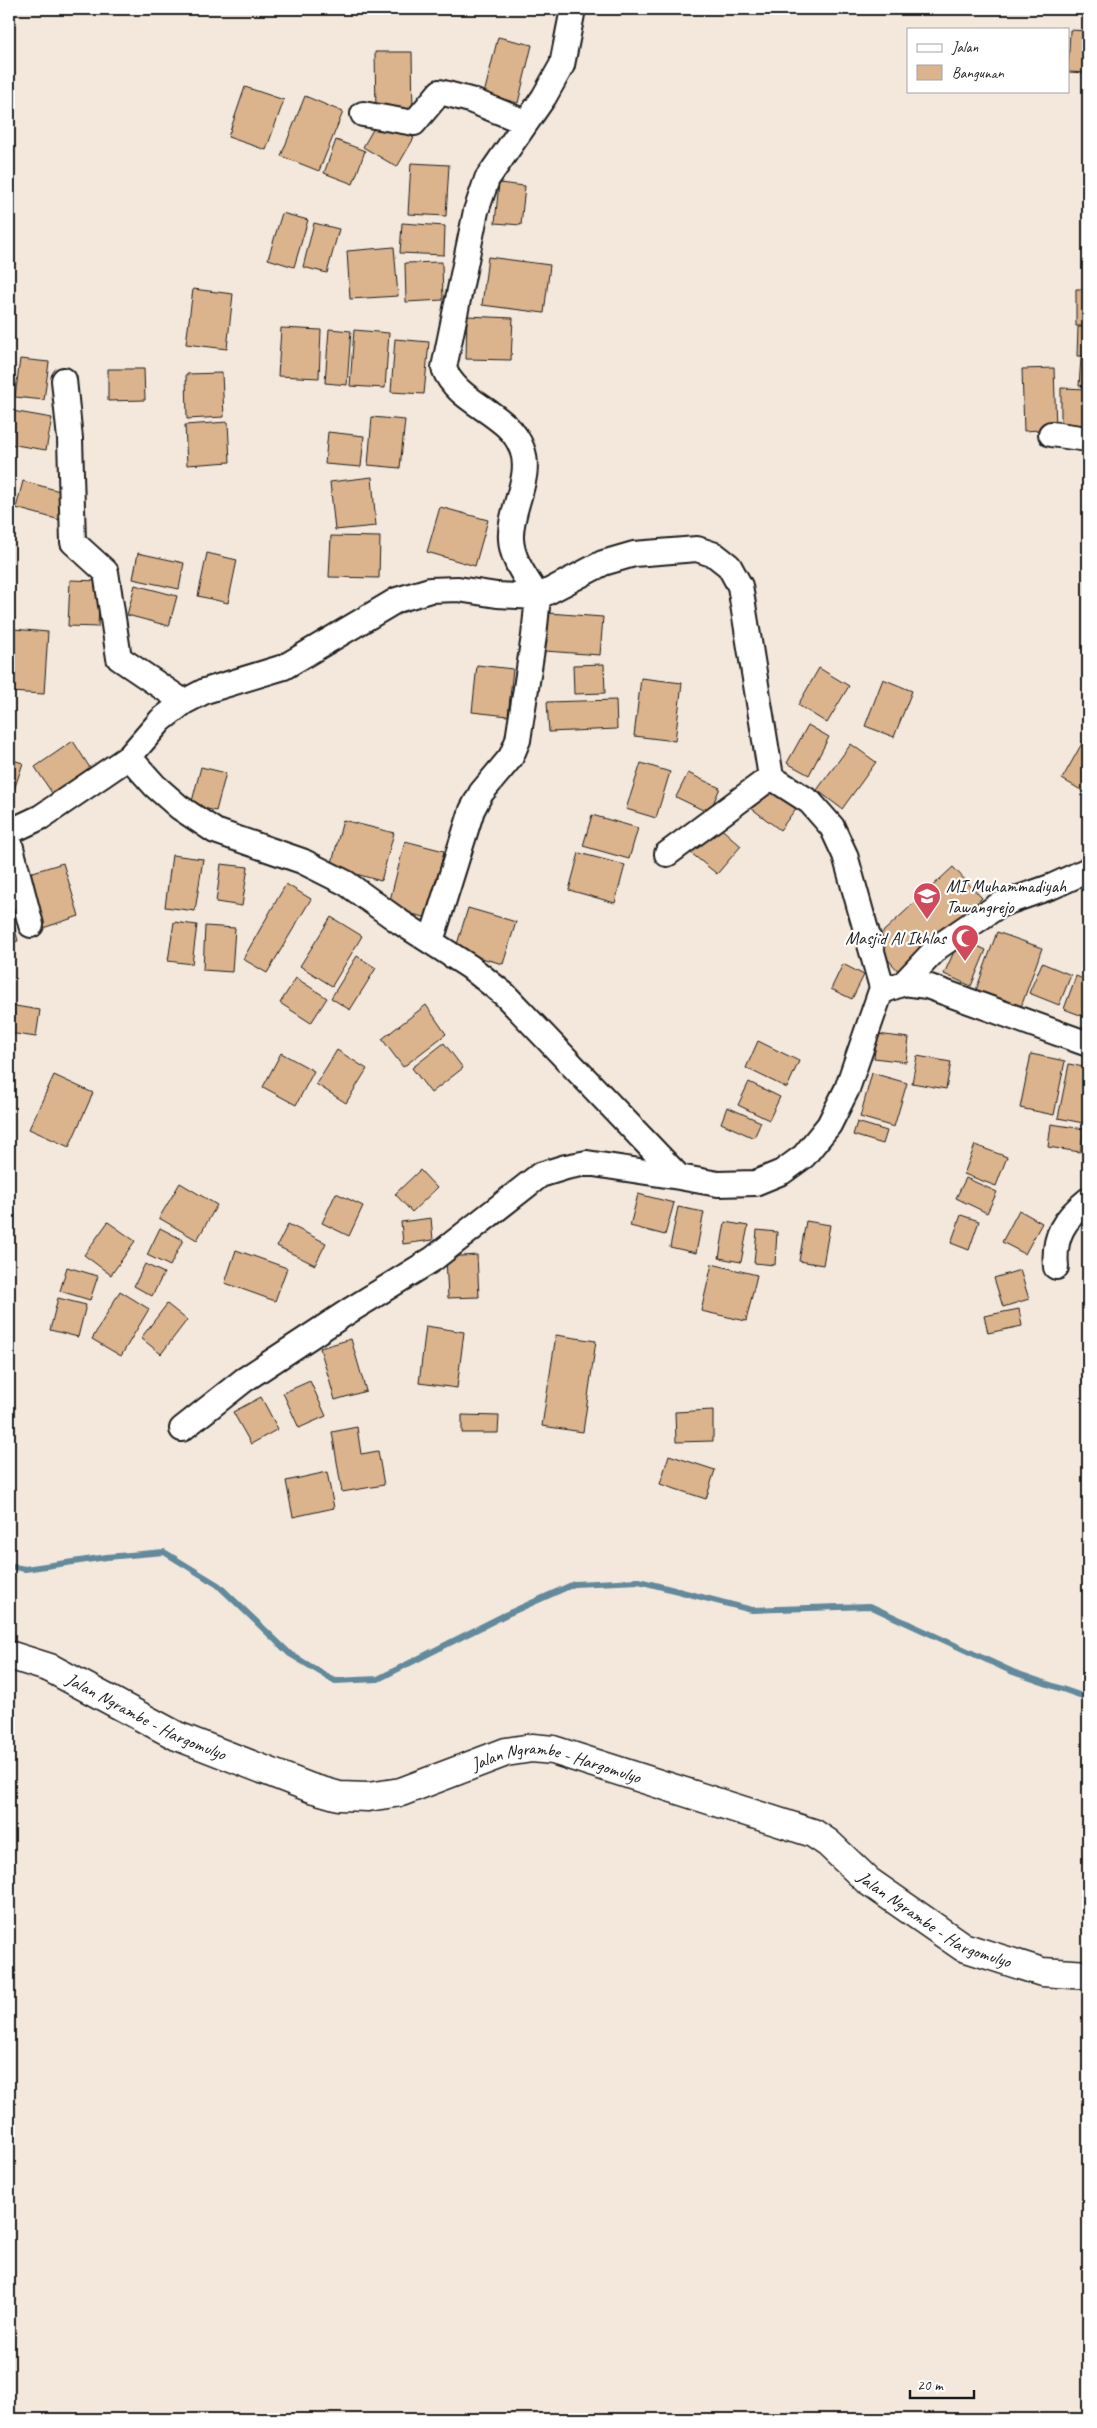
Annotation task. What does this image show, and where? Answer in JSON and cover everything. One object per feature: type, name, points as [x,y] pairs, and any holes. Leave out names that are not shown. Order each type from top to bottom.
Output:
[{"type":"main road","name":"Jalan Ngrambe - Hargomulyo","points":[[9,1654],[50,1668],[177,1736],[311,1788],[339,1796],[368,1797],[401,1792],[506,1752],[532,1748],[553,1750],[813,1833],[828,1843],[868,1881],[963,1947],[1042,1972],[1088,1975]]},
{"type":"street","points":[[431,942],[472,810],[481,793],[511,757],[518,740],[538,597],[517,563],[511,539],[514,516],[525,468],[522,449],[510,430],[458,388],[447,377],[444,368],[476,212],[487,179],[544,97],[562,65],[573,9]]},
{"type":"street","points":[[363,114],[414,123],[440,92],[470,100],[525,122]]},
{"type":"street","points":[[64,380],[70,440],[73,542],[106,572],[119,658],[184,702]]},
{"type":"street","points":[[1050,434],[1088,439]]},
{"type":"street","points":[[9,832],[41,817],[129,757],[161,720],[184,702],[205,691],[284,667],[396,600],[430,590],[458,589],[497,595],[538,597],[603,563],[634,554],[697,549],[716,554],[729,566],[740,586],[771,776],[810,802],[832,827],[845,855],[894,987]]},
{"type":"street","points":[[129,757],[155,786],[179,807],[214,831],[302,861],[346,883],[400,922],[470,967],[506,996],[679,1177]]},
{"type":"street","points":[[667,854],[771,776]]},
{"type":"street","points":[[9,840],[31,925]]},
{"type":"street","points":[[894,987],[938,947],[999,905],[1053,886],[1088,870]]},
{"type":"street","points":[[182,1429],[244,1380],[349,1310],[433,1259],[540,1175],[566,1166],[587,1164],[718,1184],[755,1183],[782,1172],[804,1156],[829,1125],[847,1089],[882,988],[927,986],[1088,1044]]},
{"type":"street","points":[[1056,1266],[1056,1242],[1061,1230],[1075,1211],[1088,1200]]},
{"type":"building","points":[[1070,30],[1088,31],[1088,73],[1070,72]]},
{"type":"building","points":[[498,37],[532,45],[518,103],[484,94]]},
{"type":"building","points":[[375,52],[412,52],[413,114],[376,114]]},
{"type":"building","points":[[245,87],[284,100],[266,150],[228,137]]},
{"type":"building","points":[[305,96],[343,112],[319,171],[281,156]]},
{"type":"building","points":[[379,119],[414,138],[397,167],[363,147]]},
{"type":"building","points":[[336,140],[365,151],[353,184],[324,173]]},
{"type":"building","points":[[411,163],[449,165],[446,216],[408,214]]},
{"type":"building","points":[[499,183],[525,186],[521,225],[495,223]]},
{"type":"building","points":[[282,213],[308,220],[294,267],[268,259]]},
{"type":"building","points":[[314,223],[339,229],[327,273],[303,267]]},
{"type":"building","points":[[402,223],[445,226],[444,255],[400,253]]},
{"type":"building","points":[[394,247],[398,296],[350,299],[347,251]]},
{"type":"building","points":[[488,257],[550,265],[544,313],[482,305]]},
{"type":"building","points":[[442,262],[443,300],[406,302],[405,263]]},
{"type":"building","points":[[193,289],[233,294],[227,349],[186,344]]},
{"type":"building","points":[[1076,289],[1088,289],[1088,326],[1076,326]]},
{"type":"building","points":[[467,316],[513,318],[511,360],[466,359]]},
{"type":"building","points":[[1078,327],[1088,327],[1088,356],[1077,356]]},
{"type":"building","points":[[281,328],[321,330],[319,378],[278,376]]},
{"type":"building","points":[[329,329],[351,331],[347,385],[325,383]]},
{"type":"building","points":[[354,330],[389,333],[385,388],[350,386]]},
{"type":"building","points":[[395,339],[429,342],[424,394],[391,392]]},
{"type":"building","points":[[1081,358],[1088,358],[1088,386],[1079,386]]},
{"type":"building","points":[[20,359],[49,362],[44,400],[15,397]]},
{"type":"building","points":[[1054,368],[1056,429],[1024,431],[1022,369]]},
{"type":"building","points":[[108,369],[144,369],[145,400],[108,401]]},
{"type":"building","points":[[222,373],[224,417],[187,419],[186,374]]},
{"type":"building","points":[[1061,388],[1088,389],[1088,432],[1061,432]]},
{"type":"building","points":[[12,411],[52,418],[46,450],[9,444]]},
{"type":"building","points":[[372,417],[405,420],[400,468],[368,465]]},
{"type":"building","points":[[228,422],[230,462],[187,465],[185,425]]},
{"type":"building","points":[[328,432],[364,436],[361,467],[325,464]]},
{"type":"building","points":[[372,477],[376,526],[335,530],[330,482]]},
{"type":"building","points":[[23,481],[67,493],[60,520],[16,508]]},
{"type":"building","points":[[440,507],[488,520],[475,566],[427,552]]},
{"type":"building","points":[[331,536],[380,537],[379,578],[329,577]]},
{"type":"building","points":[[138,553],[184,563],[179,589],[133,579]]},
{"type":"building","points":[[207,553],[237,560],[228,603],[198,596]]},
{"type":"building","points":[[70,580],[100,581],[98,627],[68,626]]},
{"type":"building","points":[[135,585],[177,596],[169,626],[127,615]]},
{"type":"building","points":[[548,613],[603,617],[600,655],[545,651]]},
{"type":"building","points":[[13,629],[48,632],[44,694],[9,692]]},
{"type":"building","points":[[604,664],[605,693],[574,694],[573,665]]},
{"type":"building","points":[[477,665],[513,669],[508,716],[472,712]]},
{"type":"building","points":[[819,668],[849,686],[827,723],[798,705]]},
{"type":"building","points":[[641,678],[682,683],[675,741],[634,736]]},
{"type":"building","points":[[883,679],[912,691],[894,737],[865,726]]},
{"type":"building","points":[[616,700],[617,729],[549,732],[547,702]]},
{"type":"building","points":[[808,725],[829,737],[809,775],[787,763]]},
{"type":"building","points":[[1085,738],[1088,740],[1088,794],[1062,779]]},
{"type":"building","points":[[73,741],[92,771],[54,796],[35,767]]},
{"type":"building","points":[[851,744],[876,762],[842,809],[817,790]]},
{"type":"building","points":[[9,759],[23,763],[12,796],[9,795]]},
{"type":"building","points":[[641,763],[670,772],[656,818],[626,809]]},
{"type":"building","points":[[201,767],[226,773],[216,811],[191,805]]},
{"type":"building","points":[[688,773],[720,788],[709,813],[676,797]]},
{"type":"building","points":[[769,785],[797,807],[780,830],[751,808]]},
{"type":"building","points":[[592,815],[638,828],[629,859],[583,846]]},
{"type":"building","points":[[343,820],[394,833],[381,881],[331,867]]},
{"type":"building","points":[[716,824],[741,846],[717,874],[691,853]]},
{"type":"building","points":[[405,841],[444,851],[428,918],[388,908]]},
{"type":"building","points":[[579,853],[625,865],[615,903],[569,890]]},
{"type":"building","points":[[172,855],[203,859],[195,911],[165,907]]},
{"type":"building","points":[[63,863],[79,916],[40,929],[23,875]]},
{"type":"building","points":[[221,864],[248,867],[242,906],[216,902]]},
{"type":"building","name":"MI Muhammadiyah Tawangrejo","points":[[953,867],[982,898],[901,974],[872,942]]},
{"type":"building","points":[[286,884],[311,899],[267,973],[243,959]]},
{"type":"building","points":[[9,905],[18,941],[9,943]]},
{"type":"building","points":[[468,908],[516,922],[503,964],[455,951]]},
{"type":"building","points":[[331,917],[362,936],[332,986],[300,966]]},
{"type":"building","points":[[174,922],[197,925],[192,964],[168,961]]},
{"type":"building","points":[[205,926],[235,928],[232,972],[203,970]]},
{"type":"building","points":[[997,932],[1042,948],[1021,1007],[976,990]]},
{"type":"building","name":"Masjid Al Ikhlas","points":[[960,938],[986,950],[971,986],[944,974]]},
{"type":"building","points":[[357,956],[376,968],[350,1010],[331,998]]},
{"type":"building","points":[[1042,963],[1071,975],[1059,1005],[1029,993]]},
{"type":"building","points":[[843,964],[864,975],[852,999],[831,989]]},
{"type":"building","points":[[1076,976],[1088,981],[1088,1018],[1064,1009]]},
{"type":"building","points":[[296,978],[327,998],[311,1023],[280,1003]]},
{"type":"building","points":[[9,1005],[40,1010],[36,1037],[9,1033]]},
{"type":"building","points":[[426,1005],[446,1034],[403,1067],[382,1039]]},
{"type":"building","points":[[877,1034],[909,1038],[906,1062],[874,1058]]},
{"type":"building","points":[[758,1041],[799,1061],[787,1088],[746,1068]]},
{"type":"building","points":[[444,1043],[463,1068],[431,1093],[412,1068]]},
{"type":"building","points":[[337,1050],[367,1069],[346,1103],[316,1084]]},
{"type":"building","points":[[281,1053],[314,1071],[296,1105],[263,1087]]},
{"type":"building","points":[[1031,1054],[1065,1061],[1054,1115],[1020,1108]]},
{"type":"building","points":[[917,1056],[951,1062],[946,1089],[912,1083]]},
{"type":"building","points":[[1069,1064],[1088,1068],[1088,1124],[1058,1118]]},
{"type":"building","points":[[872,1073],[907,1083],[894,1127],[860,1117]]},
{"type":"building","points":[[54,1075],[93,1093],[69,1147],[29,1129]]},
{"type":"building","points":[[749,1082],[780,1097],[769,1120],[738,1105]]},
{"type":"building","points":[[727,1107],[761,1122],[754,1138],[721,1123]]},
{"type":"building","points":[[857,1122],[887,1131],[883,1144],[853,1135]]},
{"type":"building","points":[[1051,1124],[1084,1129],[1080,1152],[1048,1147]]},
{"type":"building","points":[[975,1145],[1007,1157],[996,1186],[964,1174]]},
{"type":"building","points":[[420,1170],[437,1188],[412,1212],[395,1194]]},
{"type":"building","points":[[966,1178],[997,1192],[987,1213],[956,1198]]},
{"type":"building","points":[[180,1183],[217,1205],[197,1240],[159,1218]]},
{"type":"building","points":[[336,1193],[363,1206],[349,1236],[322,1223]]},
{"type":"building","points":[[638,1194],[674,1203],[665,1235],[630,1226]]},
{"type":"building","points":[[678,1207],[704,1212],[696,1253],[670,1247]]},
{"type":"building","points":[[1019,1210],[1042,1223],[1025,1254],[1002,1242]]},
{"type":"building","points":[[961,1215],[979,1221],[969,1250],[951,1243]]},
{"type":"building","points":[[431,1218],[433,1240],[403,1244],[401,1222]]},
{"type":"building","points":[[806,1221],[830,1225],[823,1265],[799,1261]]},
{"type":"building","points":[[108,1222],[135,1241],[111,1275],[84,1255]]},
{"type":"building","points":[[725,1222],[748,1226],[741,1262],[719,1258]]},
{"type":"building","points":[[288,1224],[326,1243],[315,1265],[277,1246]]},
{"type":"building","points":[[160,1228],[183,1240],[170,1266],[147,1255]]},
{"type":"building","points":[[757,1230],[777,1232],[775,1265],[754,1263]]},
{"type":"building","points":[[236,1250],[287,1268],[275,1301],[225,1283]]},
{"type":"building","points":[[477,1255],[479,1297],[448,1298],[446,1257]]},
{"type":"building","points":[[145,1264],[164,1273],[152,1296],[134,1286]]},
{"type":"building","points":[[712,1264],[757,1275],[746,1321],[701,1311]]},
{"type":"building","points":[[67,1267],[98,1276],[90,1300],[60,1291]]},
{"type":"building","points":[[1020,1270],[1029,1299],[1003,1307],[994,1278]]},
{"type":"building","points":[[120,1291],[149,1309],[121,1356],[92,1339]]},
{"type":"building","points":[[58,1298],[86,1305],[78,1337],[50,1330]]},
{"type":"building","points":[[167,1304],[187,1320],[161,1354],[141,1338]]},
{"type":"building","points":[[1019,1309],[1022,1326],[988,1333],[984,1316]]},
{"type":"building","points":[[426,1326],[464,1332],[457,1388],[419,1383]]},
{"type":"building","points":[[556,1335],[596,1341],[583,1432],[542,1426]]},
{"type":"building","points":[[351,1339],[366,1391],[335,1400],[320,1348]]},
{"type":"building","points":[[310,1381],[326,1416],[299,1428],[283,1393]]},
{"type":"building","points":[[261,1397],[278,1429],[251,1444],[233,1412]]},
{"type":"building","points":[[713,1410],[713,1441],[676,1442],[675,1412]]},
{"type":"building","points":[[462,1415],[499,1416],[498,1433],[462,1433]]},
{"type":"building","points":[[357,1427],[361,1454],[378,1451],[384,1485],[342,1492],[332,1432]]},
{"type":"building","points":[[669,1455],[715,1470],[706,1499],[660,1484]]},
{"type":"building","points":[[327,1472],[334,1508],[293,1517],[286,1481]]},
{"type":"waterway","points":[[9,1566],[25,1569],[107,1557],[164,1552],[218,1585],[290,1654],[335,1681],[378,1679],[505,1615],[574,1584],[639,1581],[752,1610],[870,1606],[1013,1672],[1088,1698]]},
{"type":"place","name":"MI Muhammadiyah Tawangrejo","points":[[927,920]]},
{"type":"place","name":"Masjid Al Ikhlas","points":[[965,962]]}]
